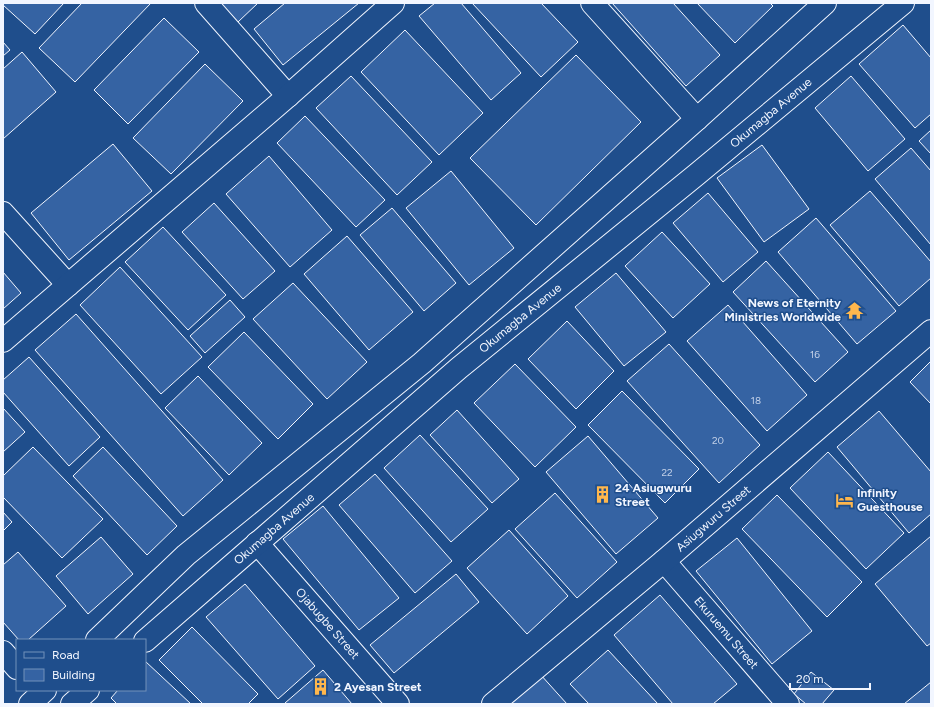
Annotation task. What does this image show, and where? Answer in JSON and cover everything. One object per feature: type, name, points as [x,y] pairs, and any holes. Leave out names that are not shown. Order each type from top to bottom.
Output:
[{"type":"main road","points":[[206,3],[288,96]]},
{"type":"main road","points":[[3,342],[288,96],[393,3]]},
{"type":"main road","points":[[592,3],[697,119]]},
{"type":"main road","points":[[98,639],[186,555],[422,363],[697,119],[825,3]]},
{"type":"main road","name":"Okumagba Avenue","points":[[146,639],[458,368],[726,150],[902,3]]},
{"type":"main road","points":[[3,213],[68,285]]},
{"type":"main road","name":"Asiugwuru Street","points":[[493,704],[664,561],[931,331]]},
{"type":"main road","name":"Ojabugbe Street","points":[[257,543],[398,704]]},
{"type":"main road","name":"Ekuruemu Street","points":[[664,561],[788,704]]},
{"type":"main road","points":[[3,652],[16,667]]},
{"type":"main road","points":[[72,704],[87,691]]},
{"type":"building","points":[[3,3],[64,3],[35,34],[3,5]]},
{"type":"building","points":[[82,3],[151,3],[75,82],[39,48]]},
{"type":"building","points":[[220,3],[258,3],[238,22]]},
{"type":"building","points":[[285,3],[359,3],[283,65],[254,29]]},
{"type":"building","points":[[435,3],[461,3],[521,73],[491,100],[419,16]]},
{"type":"building","points":[[472,3],[541,3],[578,42],[541,77]]},
{"type":"building","points":[[612,3],[673,3],[720,55],[686,86]]},
{"type":"building","points":[[697,3],[770,3],[773,6],[735,43]]},
{"type":"building","points":[[164,18],[199,52],[128,124],[94,90]]},
{"type":"building","points":[[903,25],[931,58],[931,114],[915,128],[859,64]]},
{"type":"building","points":[[405,30],[483,113],[439,155],[361,72]]},
{"type":"building","points":[[3,42],[10,50],[3,56]]},
{"type":"building","points":[[22,52],[56,92],[3,139],[3,69]]},
{"type":"building","points":[[576,55],[641,122],[536,225],[470,158]]},
{"type":"building","points":[[205,64],[243,101],[171,174],[133,138]]},
{"type":"building","points":[[351,76],[432,162],[397,195],[316,108]]},
{"type":"building","points":[[851,76],[905,139],[868,171],[815,108]]},
{"type":"building","points":[[305,116],[385,200],[356,227],[277,143]]},
{"type":"building","points":[[931,130],[931,154],[919,141]]},
{"type":"building","points":[[113,144],[152,191],[69,260],[31,213]]},
{"type":"building","points":[[762,145],[809,209],[764,242],[717,178]]},
{"type":"building","points":[[911,148],[931,171],[931,245],[875,179]]},
{"type":"building","points":[[269,156],[332,230],[290,267],[226,194]]},
{"type":"building","points":[[451,171],[514,248],[469,285],[406,208]]},
{"type":"building","points":[[870,191],[931,262],[931,278],[899,306],[830,225]]},
{"type":"building","points":[[708,193],[758,252],[723,282],[673,223]]},
{"type":"building","points":[[214,203],[275,271],[243,299],[182,232]]},
{"type":"building","points":[[392,208],[456,283],[424,311],[360,235]]},
{"type":"building","points":[[816,218],[896,311],[857,344],[778,252]]},
{"type":"building","points":[[163,227],[226,295],[188,330],[125,262]]},
{"type":"building","points":[[662,232],[710,284],[673,318],[625,266]]},
{"type":"building","points":[[347,236],[413,312],[369,350],[304,274]]},
{"type":"building","points":[[766,261],[848,352],[815,382],[733,292]]},
{"type":"building","points":[[120,267],[202,357],[161,394],[80,305]]},
{"type":"building","points":[[3,272],[21,293],[3,309]]},
{"type":"building","points":[[616,273],[666,332],[624,366],[575,307]]},
{"type":"building","points":[[293,283],[367,362],[327,399],[253,319]]},
{"type":"building","points":[[230,300],[245,317],[205,353],[190,336]]},
{"type":"building","points":[[728,305],[807,395],[767,431],[687,341]]},
{"type":"building","points":[[76,314],[223,480],[183,516],[35,350]]},
{"type":"building","points":[[567,321],[614,371],[576,409],[528,359]]},
{"type":"building","points":[[244,332],[313,404],[278,439],[208,367]]},
{"type":"building","points":[[669,344],[760,445],[719,483],[627,381]]},
{"type":"building","points":[[29,357],[100,437],[69,466],[3,392],[3,380]]},
{"type":"building","points":[[931,361],[931,404],[910,382]]},
{"type":"building","points":[[515,364],[576,427],[535,467],[474,403]]},
{"type":"building","points":[[198,376],[262,443],[229,475],[165,408]]},
{"type":"building","points":[[622,391],[699,469],[665,503],[588,425]]},
{"type":"building","points":[[3,408],[25,432],[3,452]]},
{"type":"building","points":[[457,410],[519,479],[492,503],[430,435]]},
{"type":"building","points":[[879,411],[931,472],[931,514],[909,533],[837,447]]},
{"type":"building","points":[[420,435],[488,509],[451,542],[384,468]]},
{"type":"building","name":"24 Asiugwuru Street","points":[[588,436],[658,518],[616,554],[546,472]]},
{"type":"building","points":[[33,447],[103,519],[62,558],[3,497],[3,476]]},
{"type":"building","points":[[103,447],[177,526],[147,555],[73,476]]},
{"type":"building","points":[[828,452],[904,533],[866,569],[790,488]]},
{"type":"building","points":[[375,474],[452,561],[415,593],[339,505]]},
{"type":"building","points":[[555,493],[617,562],[577,598],[515,529]]},
{"type":"building","points":[[777,495],[862,582],[827,617],[742,529]]},
{"type":"building","points":[[323,506],[399,598],[359,630],[283,539]]},
{"type":"building","points":[[3,512],[12,522],[3,531]]},
{"type":"building","points":[[509,530],[568,596],[527,634],[467,568]]},
{"type":"building","points":[[931,536],[931,643],[927,646],[875,584]]},
{"type":"building","points":[[101,537],[133,574],[88,614],[56,576]]},
{"type":"building","points":[[737,538],[812,631],[772,664],[696,571]]},
{"type":"building","points":[[18,552],[66,606],[29,639],[18,639],[3,622],[3,565]]},
{"type":"building","points":[[456,574],[479,602],[394,673],[370,645]]},
{"type":"building","points":[[245,584],[315,666],[278,699],[206,617]]},
{"type":"building","points":[[660,595],[737,684],[713,704],[673,704],[614,635]]},
{"type":"building","points":[[192,627],[258,694],[248,704],[203,704],[159,660]]},
{"type":"building","points":[[608,650],[658,704],[589,704],[570,684]]},
{"type":"building","points":[[146,662],[191,704],[117,704],[111,698],[117,691],[146,691]]},
{"type":"building","name":"2 Ayesan Street","points":[[323,670],[352,704],[285,703]]},
{"type":"building","points":[[811,672],[834,690],[822,704],[806,704],[794,694]]},
{"type":"building","points":[[540,674],[567,704],[506,704]]},
{"type":"building","points":[[931,682],[931,704],[904,704]]},
{"type":"place","name":"News of Eternity Ministries Worldwide","points":[[854,310]]},
{"type":"place","name":"24 Asiugwuru Street","points":[[602,495]]},
{"type":"place","name":"Infinity Guesthouse","points":[[844,500]]},
{"type":"place","name":"2 Ayesan Street","points":[[321,687]]}]
